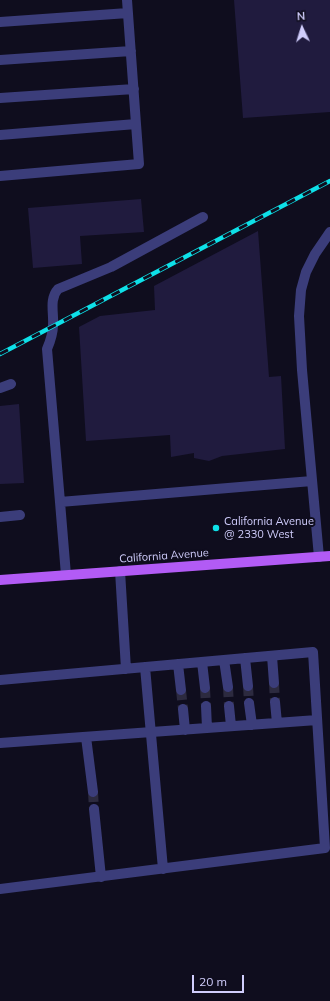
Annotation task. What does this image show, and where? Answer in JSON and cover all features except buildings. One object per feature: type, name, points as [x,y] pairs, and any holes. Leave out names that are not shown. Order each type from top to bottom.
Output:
[{"type":"main road","name":"California Avenue","points":[[0,580],[330,556]]},
{"type":"lane","points":[[0,176],[140,164],[127,0]]},
{"type":"lane","points":[[0,22],[128,13]]},
{"type":"lane","points":[[0,60],[131,51]]},
{"type":"lane","points":[[0,98],[134,89]]},
{"type":"lane","points":[[0,135],[136,124]]},
{"type":"lane","points":[[66,575],[47,350],[54,326],[52,304],[53,296],[58,289],[111,267],[203,217]]},
{"type":"lane","points":[[319,557],[302,370],[299,316],[301,290],[306,272],[315,254],[330,232]]},
{"type":"lane","points":[[0,388],[11,384]]},
{"type":"lane","points":[[60,502],[312,481]]},
{"type":"lane","points":[[0,517],[20,515]]},
{"type":"lane","points":[[120,571],[126,669]]},
{"type":"lane","points":[[0,680],[313,652],[325,848],[0,889]]},
{"type":"lane","points":[[272,656],[274,683]]},
{"type":"lane","points":[[245,658],[248,686]]},
{"type":"lane","points":[[224,660],[228,688]]},
{"type":"lane","points":[[202,662],[205,688]]},
{"type":"lane","points":[[178,664],[181,690]]},
{"type":"lane","points":[[145,667],[163,869]]},
{"type":"lane","points":[[275,702],[277,723]]},
{"type":"lane","points":[[249,703],[252,725]]},
{"type":"lane","points":[[206,706],[207,728]]},
{"type":"lane","points":[[229,706],[231,726]]},
{"type":"lane","points":[[183,709],[185,730]]},
{"type":"lane","points":[[0,743],[317,720]]},
{"type":"lane","points":[[86,737],[93,792]]},
{"type":"lane","points":[[94,809],[101,877]]},
{"type":"tunnel","points":[[274,683],[275,702]]},
{"type":"tunnel","points":[[248,686],[249,703]]},
{"type":"tunnel","points":[[228,687],[229,706]]},
{"type":"tunnel","points":[[205,688],[206,706]]},
{"type":"tunnel","points":[[181,690],[183,709]]},
{"type":"tunnel","points":[[93,792],[94,809]]},
{"type":"railway","points":[[0,354],[330,181]]},
{"type":"place","name":"California Avenue @ 2330 West","points":[[216,528]]}]
